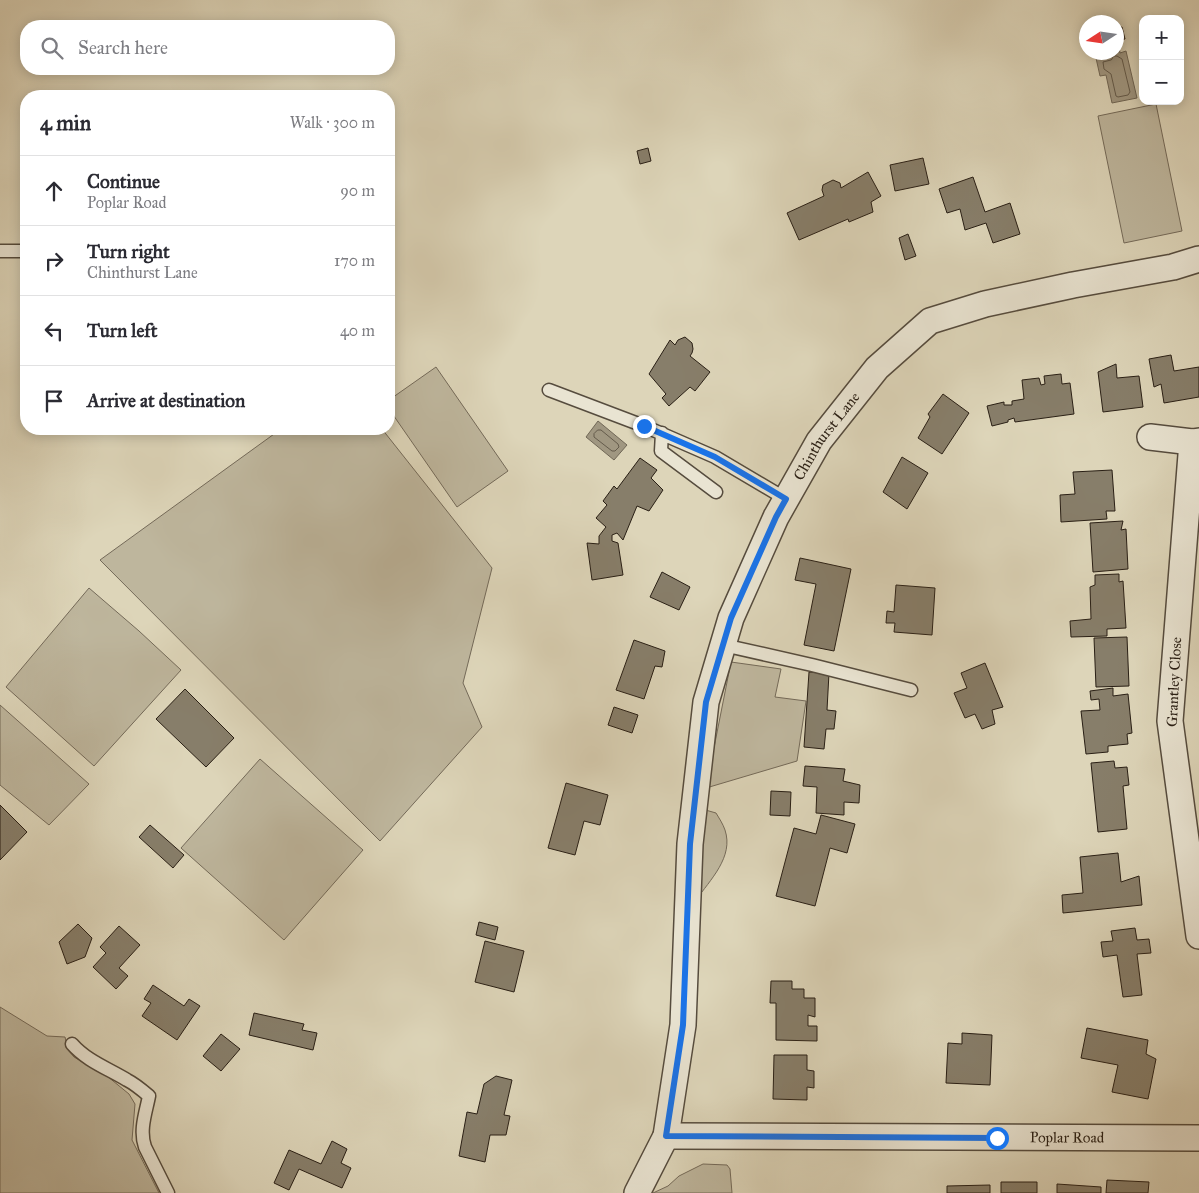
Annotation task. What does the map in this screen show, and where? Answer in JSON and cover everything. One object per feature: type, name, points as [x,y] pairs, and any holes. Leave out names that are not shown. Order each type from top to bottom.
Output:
[{"type":"street","name":"Chinthurst Lane","points":[[637,1193],[666,1136],[683,1025],[690,844],[706,702],[731,618],[776,517],[819,441],[877,368],[930,321],[985,304],[1073,285],[1173,267],[1199,259]]},
{"type":"street","name":"Grantley Close","points":[[1150,437],[1196,441],[1170,722],[1198,926]]},
{"type":"street","name":"Poplar Road","points":[[666,1136],[1199,1138]]},
{"type":"lane","points":[[0,251],[20,251]]},
{"type":"lane","points":[[549,390],[662,433],[715,457],[786,499]]},
{"type":"lane","points":[[662,433],[661,451],[716,492]]},
{"type":"lane","points":[[723,645],[911,690]]},
{"type":"lane","points":[[72,1044],[79,1052],[93,1062],[127,1080],[149,1096],[142,1140],[168,1193]]},
{"type":"shaded area","points":[[1156,105],[1182,231],[1124,243],[1098,116]]},
{"type":"shaded area","points":[[436,367],[508,471],[457,507],[395,418],[395,396]]},
{"type":"shaded area","points":[[273,435],[387,435],[492,568],[463,683],[482,727],[380,841],[100,560]]},
{"type":"shaded area","points":[[89,588],[181,670],[94,766],[6,687]]},
{"type":"shaded area","points":[[731,662],[781,669],[775,697],[806,701],[797,761],[706,788]]},
{"type":"shaded area","points":[[0,705],[89,784],[49,825],[0,785]]},
{"type":"shaded area","points":[[260,759],[363,850],[284,940],[181,848]]},
{"type":"shaded area","points":[[702,809],[716,813],[724,828],[727,840],[726,850],[719,868],[696,900]]},
{"type":"shaded area","points":[[0,1007],[47,1036],[65,1037],[68,1050],[74,1057],[107,1076],[129,1094],[135,1104],[132,1140],[159,1193],[0,1193]]},
{"type":"shaded area","points":[[703,1164],[727,1165],[730,1169],[732,1193],[653,1193],[668,1186],[679,1176]]},
{"type":"water","points":[[1126,51],[1137,98],[1112,103],[1106,75],[1100,76],[1096,60],[1124,60],[1124,52]]},
{"type":"water","points":[[598,421],[627,445],[614,460],[586,437]]},
{"type":"building","points":[[648,148],[651,161],[640,164],[637,151]]},
{"type":"building","points":[[923,158],[929,184],[895,191],[890,165]]},
{"type":"building","points":[[868,172],[881,196],[871,202],[873,212],[849,222],[848,219],[799,240],[787,213],[824,196],[823,185],[833,180],[840,183],[841,188]]},
{"type":"building","points":[[973,177],[985,212],[1010,203],[1020,234],[993,243],[986,223],[965,230],[960,209],[947,213],[939,189]]},
{"type":"building","points":[[908,234],[916,256],[905,260],[899,238]]},
{"type":"building","points":[[685,337],[692,343],[693,349],[690,356],[710,372],[695,391],[690,387],[669,406],[662,398],[666,394],[649,374],[670,340],[675,345],[678,340]]},
{"type":"building","points":[[1171,355],[1174,371],[1199,367],[1199,397],[1164,403],[1161,384],[1154,387],[1149,359]]},
{"type":"building","points":[[1116,364],[1117,378],[1139,376],[1143,407],[1103,412],[1098,372]]},
{"type":"building","points":[[1061,374],[1062,384],[1070,383],[1074,414],[1015,422],[1014,418],[1008,420],[1008,422],[992,426],[987,406],[1004,402],[1004,405],[1012,405],[1012,401],[1024,399],[1022,380],[1039,378],[1041,385],[1045,384],[1044,376]]},
{"type":"building","points":[[943,394],[969,413],[942,454],[918,438],[930,417],[928,414]]},
{"type":"building","points":[[902,457],[928,473],[907,509],[883,492]]},
{"type":"building","points":[[640,458],[657,470],[651,478],[663,490],[649,511],[637,506],[623,540],[617,533],[612,535],[612,541],[618,543],[623,575],[592,580],[587,543],[599,544],[599,536],[606,527],[596,518],[607,505],[603,501],[614,486],[617,489]]},
{"type":"building","points":[[1112,470],[1115,511],[1106,511],[1107,519],[1061,522],[1060,495],[1075,494],[1073,472]]},
{"type":"building","points":[[1123,521],[1121,530],[1126,529],[1128,569],[1093,572],[1090,523]]},
{"type":"building","points":[[800,558],[851,569],[834,651],[804,645],[816,584],[795,580]]},
{"type":"building","points":[[662,572],[690,587],[679,610],[650,597]]},
{"type":"building","points":[[1119,574],[1119,582],[1123,581],[1126,628],[1107,629],[1107,636],[1071,637],[1070,621],[1091,619],[1090,587],[1095,585],[1095,575]]},
{"type":"building","points":[[896,585],[935,588],[932,635],[894,632],[895,623],[886,623],[887,611],[894,612]]},
{"type":"building","points":[[1127,637],[1129,686],[1096,687],[1094,638]]},
{"type":"building","points":[[634,640],[665,651],[662,667],[655,666],[644,699],[616,690]]},
{"type":"building","points":[[985,663],[1003,707],[992,710],[995,724],[982,729],[975,714],[965,718],[954,693],[967,688],[961,673]]},
{"type":"building","points":[[809,672],[829,673],[827,710],[836,711],[834,729],[826,729],[824,749],[804,747]]},
{"type":"building","points":[[1113,688],[1113,696],[1128,694],[1132,733],[1127,734],[1128,744],[1108,746],[1108,752],[1086,754],[1081,711],[1100,710],[1099,699],[1091,700],[1090,691]]},
{"type":"building","points":[[185,689],[234,738],[206,767],[156,719]]},
{"type":"building","points":[[614,707],[638,715],[632,733],[608,725]]},
{"type":"building","points":[[1114,761],[1115,768],[1127,767],[1129,785],[1123,786],[1127,829],[1098,832],[1091,763]]},
{"type":"building","points":[[805,766],[845,769],[843,781],[860,785],[859,803],[844,802],[844,815],[816,813],[817,787],[803,786]]},
{"type":"building","points":[[566,783],[608,795],[600,825],[584,821],[575,855],[548,848]]},
{"type":"building","points":[[771,791],[791,792],[790,816],[770,815]]},
{"type":"building","points":[[0,805],[27,832],[0,860]]},
{"type":"building","points":[[821,815],[855,824],[847,853],[830,848],[815,906],[776,896],[794,828],[816,834]]},
{"type":"building","points":[[150,825],[184,855],[173,868],[139,837]]},
{"type":"building","points":[[1118,853],[1121,882],[1139,876],[1142,905],[1063,913],[1062,895],[1083,893],[1080,857]]},
{"type":"building","points":[[479,922],[498,927],[495,940],[476,935]]},
{"type":"building","points":[[78,924],[92,938],[85,957],[67,964],[59,942]]},
{"type":"building","points":[[119,926],[140,945],[119,968],[128,976],[116,989],[93,967],[106,953],[100,947]]},
{"type":"building","points":[[1135,928],[1137,940],[1149,939],[1151,953],[1137,954],[1142,995],[1123,997],[1117,955],[1103,957],[1101,942],[1113,941],[1111,931]]},
{"type":"building","points":[[485,941],[524,951],[514,992],[475,982]]},
{"type":"building","points":[[771,981],[792,981],[792,989],[804,989],[804,998],[815,998],[815,1017],[808,1015],[808,1026],[817,1026],[817,1041],[776,1040],[776,1003],[770,1003]]},
{"type":"building","points":[[153,985],[184,1006],[189,999],[200,1006],[177,1040],[142,1016],[151,1003],[144,999]]},
{"type":"building","points":[[254,1013],[304,1024],[302,1030],[317,1033],[313,1050],[249,1035]]},
{"type":"building","points":[[1087,1028],[1148,1040],[1146,1054],[1156,1059],[1148,1099],[1112,1092],[1118,1065],[1081,1058]]},
{"type":"building","points":[[962,1033],[992,1035],[990,1085],[946,1083],[948,1043],[962,1044]]},
{"type":"building","points":[[221,1034],[240,1049],[221,1071],[203,1056]]},
{"type":"building","points":[[774,1055],[807,1055],[807,1070],[814,1071],[814,1088],[807,1087],[807,1100],[773,1099]]},
{"type":"building","points":[[496,1076],[512,1080],[504,1115],[510,1116],[506,1135],[490,1135],[485,1162],[459,1156],[467,1112],[477,1114],[484,1084]]},
{"type":"building","points":[[332,1141],[347,1149],[341,1163],[351,1168],[342,1188],[299,1169],[289,1190],[274,1183],[289,1150],[321,1164]]},
{"type":"building","points":[[1107,1180],[1149,1182],[1148,1193],[1106,1193]]},
{"type":"building","points":[[1001,1182],[1037,1182],[1037,1193],[1001,1193]]},
{"type":"building","points":[[1057,1184],[1101,1187],[1101,1193],[1057,1193]]},
{"type":"building","points":[[990,1185],[990,1193],[947,1193],[947,1186]]},
{"type":"route","points":[[644,426],[715,457],[786,499],[776,517],[731,618],[706,702],[690,844],[683,1025],[666,1136],[997,1138]]}]
